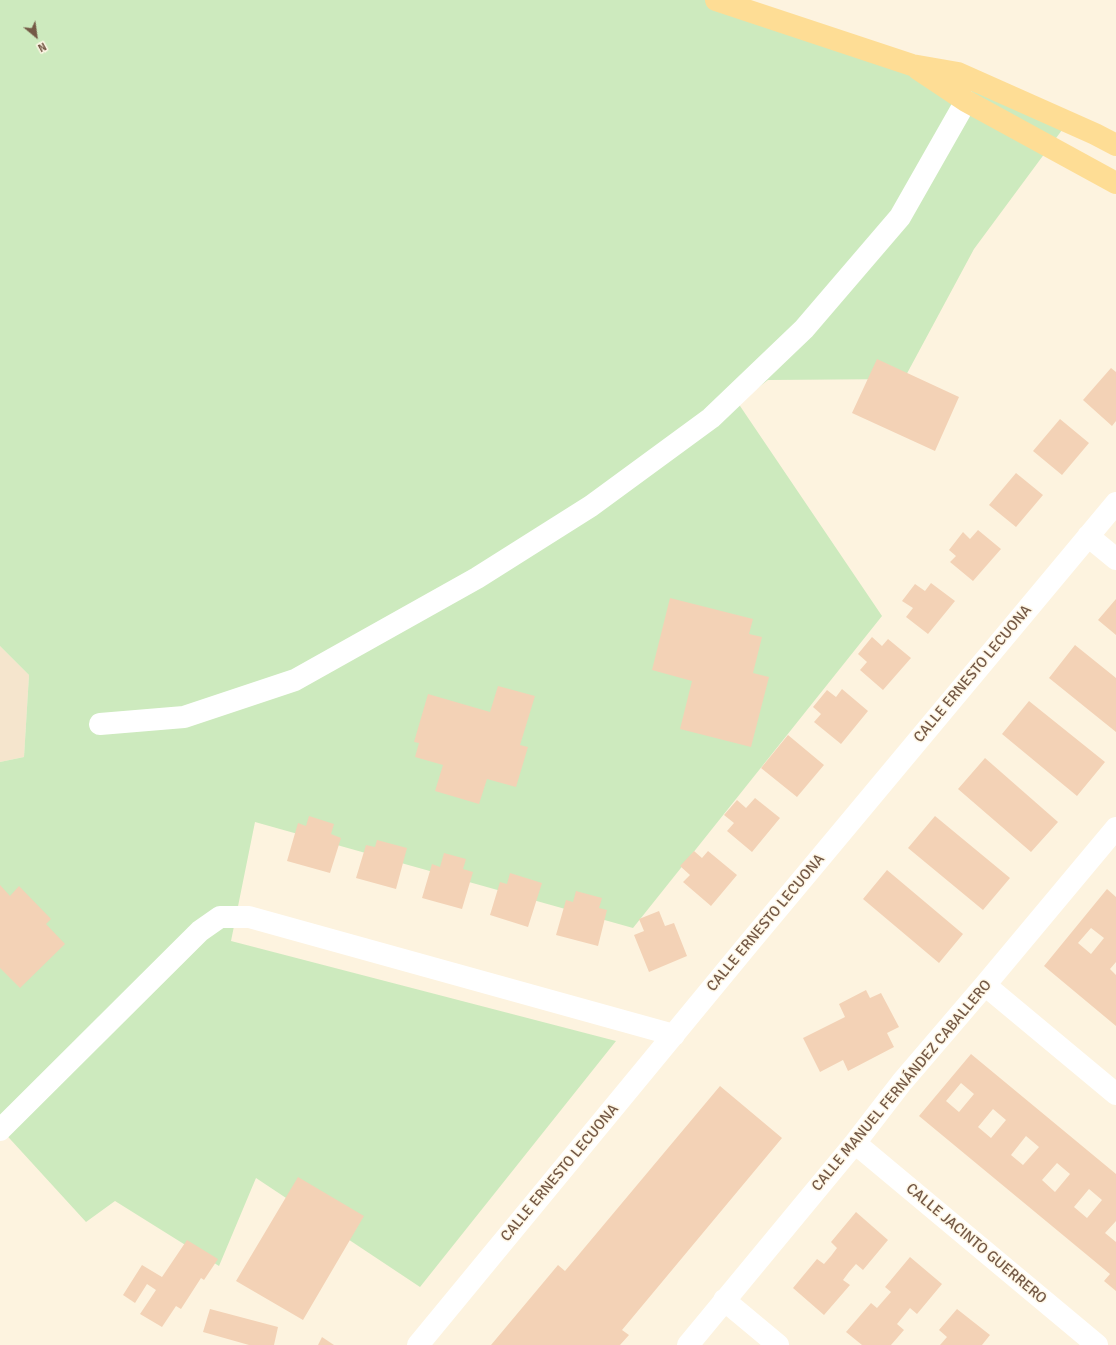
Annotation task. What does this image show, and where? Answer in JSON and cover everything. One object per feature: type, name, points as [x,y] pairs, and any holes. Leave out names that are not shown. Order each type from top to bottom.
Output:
[{"type":"main road","points":[[716,0],[912,65],[958,73],[1095,134],[1116,145]]},
{"type":"main road","points":[[912,65],[966,101],[1116,183]]},
{"type":"street","points":[[100,724],[184,717],[295,680],[477,578],[591,506],[712,418],[804,329],[900,217],[966,101]]},
{"type":"street","name":"CALLE ERNESTO LECUONA","points":[[418,1345],[1116,503]]},
{"type":"street","points":[[1088,536],[1116,559]]},
{"type":"street","name":"CALLE MANUEL FERNÁNDEZ CABALLERO","points":[[688,1345],[855,1143],[902,1082],[1116,829]]},
{"type":"street","points":[[0,1130],[200,931],[220,917],[249,917],[674,1035]]},
{"type":"street","points":[[985,985],[1116,1094]]},
{"type":"street","name":"CALLE JACINTO GUERRERO","points":[[855,1143],[1097,1345]]},
{"type":"street","points":[[724,1300],[778,1345]]},
{"type":"shaded area","points":[[0,646],[29,675],[24,757],[0,762]]},
{"type":"green space","points":[[0,0],[723,0],[909,59],[1062,130],[974,249],[904,379],[768,380],[738,403],[882,616],[633,928],[255,822],[231,941],[616,1041],[420,1287],[256,1178],[219,1266],[115,1201],[86,1222],[0,1128],[0,762],[24,757],[29,675],[0,646]]},
{"type":"building","points":[[877,359],[959,397],[935,451],[852,413]]},
{"type":"building","points":[[1111,368],[1116,372],[1116,421],[1112,426],[1083,400]]},
{"type":"building","points":[[1060,419],[1089,443],[1062,475],[1033,451]]},
{"type":"building","points":[[1016,473],[1043,495],[1016,527],[989,505]]},
{"type":"building","points":[[978,530],[1001,549],[973,581],[950,562],[956,556],[949,550],[963,532],[970,539]]},
{"type":"building","points":[[931,583],[955,601],[928,634],[906,617],[913,608],[902,601],[915,584],[925,591]]},
{"type":"building","points":[[670,598],[753,619],[749,634],[762,637],[753,673],[769,677],[751,747],[680,729],[692,681],[652,670]]},
{"type":"building","points":[[1116,599],[1116,635],[1098,620]]},
{"type":"building","points":[[872,637],[882,646],[888,639],[911,658],[883,690],[860,670],[867,662],[858,654]]},
{"type":"building","points":[[1075,645],[1116,678],[1116,732],[1049,678]]},
{"type":"building","points":[[498,686],[535,696],[520,745],[528,747],[516,787],[487,779],[479,804],[435,791],[443,765],[415,757],[419,743],[414,742],[428,694],[490,712]]},
{"type":"building","points":[[842,689],[868,711],[841,744],[814,722],[821,714],[813,707],[827,690],[836,697]]},
{"type":"building","points":[[1029,701],[1105,762],[1077,796],[1002,734]]},
{"type":"building","points":[[788,735],[824,765],[797,797],[761,768]]},
{"type":"building","points":[[985,758],[1058,822],[1031,852],[958,789]]},
{"type":"building","points":[[755,798],[780,818],[752,852],[727,831],[734,823],[724,815],[737,800],[746,808]]},
{"type":"building","points":[[309,816],[334,824],[331,834],[341,838],[330,873],[287,861],[298,823],[306,826]]},
{"type":"building","points":[[935,816],[1010,878],[983,910],[908,848]]},
{"type":"building","points":[[377,840],[407,848],[396,889],[356,878],[366,845],[375,847]]},
{"type":"building","points":[[694,851],[702,858],[708,851],[737,875],[711,906],[683,882],[690,875],[680,866]]},
{"type":"building","points":[[444,853],[466,859],[463,869],[473,872],[462,909],[422,898],[432,864],[440,867]]},
{"type":"building","points":[[887,870],[963,934],[939,963],[863,899]]},
{"type":"building","points":[[510,873],[542,883],[528,927],[490,915],[500,882],[507,884]]},
{"type":"building","points":[[0,885],[10,896],[19,886],[51,919],[46,924],[65,944],[20,988],[0,968]]},
{"type":"building","points":[[1107,889],[1116,897],[1116,962],[1110,969],[1116,975],[1116,1026],[1044,966]],"holes":[[[1091,928],[1104,938],[1091,954],[1078,943]]]},
{"type":"building","points":[[576,891],[602,898],[599,908],[607,910],[598,946],[556,935],[566,900],[573,902]]},
{"type":"building","points":[[659,911],[665,926],[674,923],[687,956],[649,972],[634,935],[644,931],[639,919]]},
{"type":"building","points":[[866,990],[870,998],[881,993],[899,1027],[887,1033],[894,1047],[848,1071],[843,1060],[820,1072],[803,1038],[845,1017],[839,1004]]},
{"type":"building","points":[[971,1054],[1116,1174],[1116,1221],[1105,1233],[1116,1242],[1116,1291],[1104,1281],[1110,1274],[919,1116]],"holes":[[[961,1083],[974,1094],[959,1112],[946,1101]],[[993,1109],[1006,1120],[991,1138],[978,1127]],[[1026,1136],[1039,1147],[1023,1165],[1011,1155]],[[1057,1163],[1070,1174],[1055,1192],[1042,1180]],[[1089,1189],[1102,1200],[1087,1218],[1074,1207]]]},
{"type":"building","points":[[720,1086],[782,1138],[622,1330],[629,1335],[620,1345],[491,1345],[558,1265],[565,1271]]},
{"type":"building","points":[[298,1177],[364,1216],[303,1320],[236,1281]]},
{"type":"building","points":[[856,1212],[888,1240],[863,1270],[856,1264],[849,1272],[843,1280],[850,1285],[824,1315],[793,1288],[817,1259],[824,1264],[831,1256],[837,1248],[831,1242]]},
{"type":"building","points":[[187,1240],[218,1259],[204,1280],[201,1278],[181,1309],[176,1306],[162,1327],[140,1314],[156,1290],[147,1284],[135,1303],[123,1295],[142,1265],[162,1277]]},
{"type":"building","points":[[910,1257],[942,1284],[917,1314],[910,1308],[897,1324],[904,1330],[891,1345],[862,1345],[846,1332],[871,1303],[877,1308],[891,1292],[885,1287]]},
{"type":"building","points":[[210,1309],[278,1327],[274,1345],[249,1345],[203,1332]]},
{"type":"building","points":[[957,1309],[990,1335],[982,1345],[940,1345],[947,1337],[939,1330]]},
{"type":"building","points":[[322,1337],[334,1345],[318,1345]]}]
